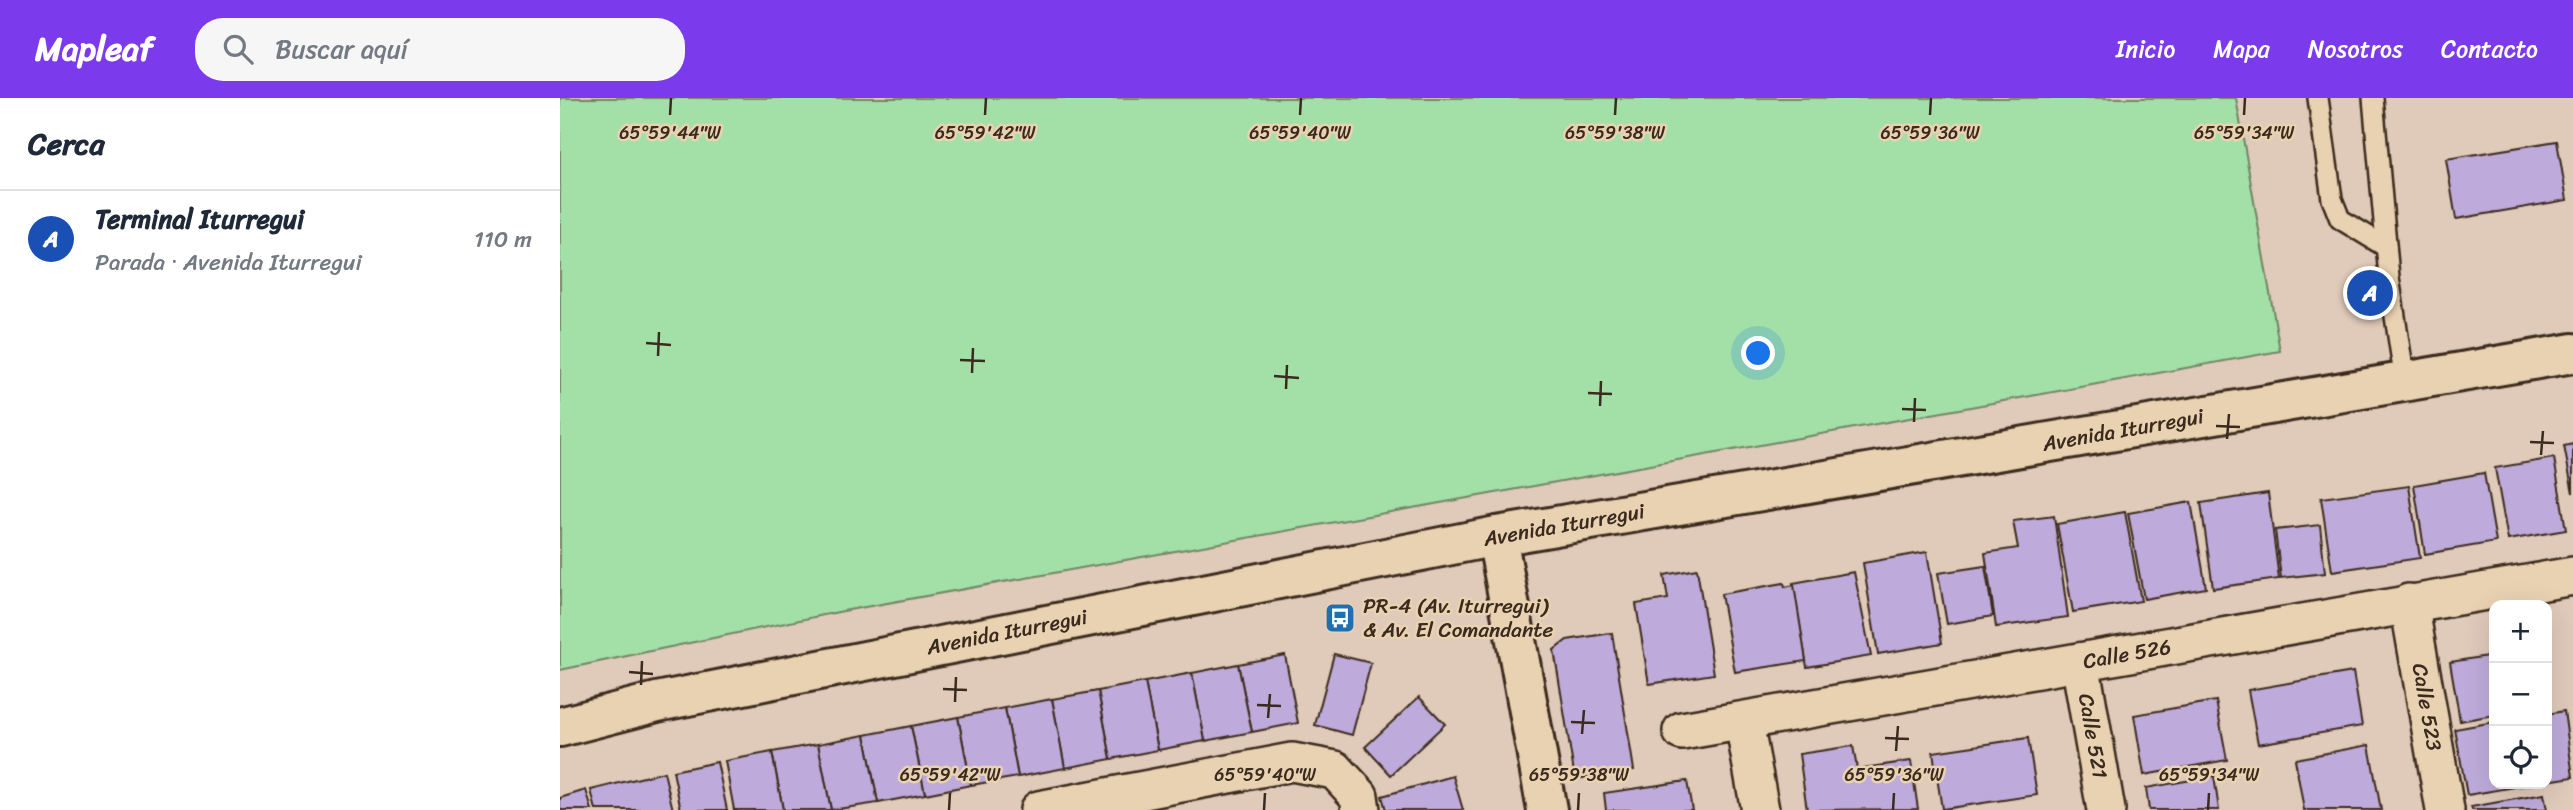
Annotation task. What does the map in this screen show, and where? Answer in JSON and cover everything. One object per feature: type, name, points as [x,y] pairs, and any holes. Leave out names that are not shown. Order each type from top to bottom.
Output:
[{"type":"street","name":"Avenida Iturregui","points":[[560,727],[657,702],[1497,536],[2573,353]]},
{"type":"street","points":[[1497,536],[1547,810]]},
{"type":"street","name":"Calle 526","points":[[1682,731],[2573,576]]},
{"type":"street","name":"Calle 523","points":[[2409,603],[2445,810]]},
{"type":"street","name":"Calle 521","points":[[2080,662],[2106,810]]},
{"type":"street","points":[[1744,722],[1760,810]]},
{"type":"street","points":[[1039,810],[1292,762],[1335,769],[1359,796],[1362,810]]},
{"type":"lane","points":[[2318,98],[2332,199],[2340,219],[2386,247]]},
{"type":"lane","points":[[2373,98],[2386,247],[2405,382]]},
{"type":"green space","points":[[560,98],[2236,98],[2280,351],[843,611],[560,670]]},
{"type":"building","points":[[2557,141],[2567,200],[2456,219],[2446,159]]},
{"type":"building","points":[[2573,444],[2573,493],[2564,446]]},
{"type":"building","points":[[2554,458],[2566,530],[2508,540],[2495,468]]},
{"type":"building","points":[[2484,473],[2496,542],[2425,554],[2414,485]]},
{"type":"building","points":[[2409,486],[2420,558],[2332,571],[2321,498]]},
{"type":"building","points":[[2268,493],[2279,579],[2213,588],[2201,503]]},
{"type":"building","points":[[2191,502],[2206,588],[2144,599],[2128,513]]},
{"type":"building","points":[[2125,512],[2141,601],[2073,612],[2057,524]]},
{"type":"building","points":[[2054,516],[2068,617],[1996,627],[1985,553],[2018,548],[2013,521]]},
{"type":"building","points":[[2320,525],[2325,573],[2281,578],[2275,530]]},
{"type":"building","points":[[1927,552],[1942,643],[1878,654],[1863,563]]},
{"type":"building","points":[[1985,566],[1993,616],[1947,624],[1938,573]]},
{"type":"building","points":[[1697,569],[1714,674],[1649,684],[1636,604],[1668,599],[1664,575]]},
{"type":"building","points":[[1854,572],[1871,656],[1807,667],[1793,583]]},
{"type":"building","points":[[1784,583],[1785,587],[1794,585],[1806,661],[1735,672],[1721,594]]},
{"type":"building","points":[[1612,633],[1634,770],[1575,779],[1554,650],[1567,640]]},
{"type":"building","points":[[1334,654],[1371,663],[1352,735],[1315,725]]},
{"type":"building","points":[[1285,655],[1298,723],[1252,732],[1238,664]]},
{"type":"building","points":[[2489,656],[2489,716],[2460,721],[2450,662]]},
{"type":"building","points":[[1238,664],[1252,732],[1205,741],[1192,673]]},
{"type":"building","points":[[2353,672],[2362,726],[2258,744],[2248,690]]},
{"type":"building","points":[[1192,673],[1205,741],[1158,750],[1145,682]]},
{"type":"building","points":[[1145,682],[1158,750],[1111,759],[1098,691]]},
{"type":"building","points":[[1098,691],[1111,759],[1065,768],[1052,699]]},
{"type":"building","points":[[1419,697],[1445,724],[1391,775],[1365,747]]},
{"type":"building","points":[[1052,699],[1065,768],[1018,777],[1005,708]]},
{"type":"building","points":[[2216,701],[2227,760],[2144,775],[2134,715]]},
{"type":"building","points":[[1005,708],[1018,777],[971,785],[958,717]]},
{"type":"building","points":[[2564,711],[2573,777],[2552,780],[2552,713]]},
{"type":"building","points":[[958,717],[971,785],[925,794],[911,726]]},
{"type":"building","points":[[2489,723],[2489,789],[2503,789],[2467,795],[2455,729]]},
{"type":"building","points":[[911,726],[925,794],[878,803],[865,735]]},
{"type":"building","points":[[865,735],[878,803],[831,810],[818,744]]},
{"type":"building","points":[[2028,738],[2037,795],[1942,809],[1933,752]]},
{"type":"building","points":[[818,744],[831,810],[783,810],[772,752]]},
{"type":"building","points":[[2369,745],[2381,810],[2304,810],[2295,759]]},
{"type":"building","points":[[1853,746],[1857,769],[1911,761],[1918,809],[1807,810],[1799,754]]},
{"type":"building","points":[[772,752],[783,810],[734,810],[725,761]]},
{"type":"building","points":[[717,762],[727,810],[681,810],[673,771]]},
{"type":"building","points":[[664,772],[673,810],[596,810],[591,790]]},
{"type":"building","points":[[1453,776],[1463,810],[1386,810],[1382,796]]},
{"type":"building","points":[[2214,776],[2219,810],[2149,810],[2146,788]]},
{"type":"building","points":[[1687,781],[1692,810],[1606,810],[1604,793]]},
{"type":"building","points":[[586,790],[592,810],[560,810],[560,798]]},
{"type":"building","points":[[2544,794],[2547,810],[2472,810],[2471,807]]},
{"type":"place","name":"Terminal Iturregui","points":[[2370,293]]},
{"type":"place","name":"PR-4 (Av. Iturregui) & Av. El Comandante","points":[[1340,618]]}]
